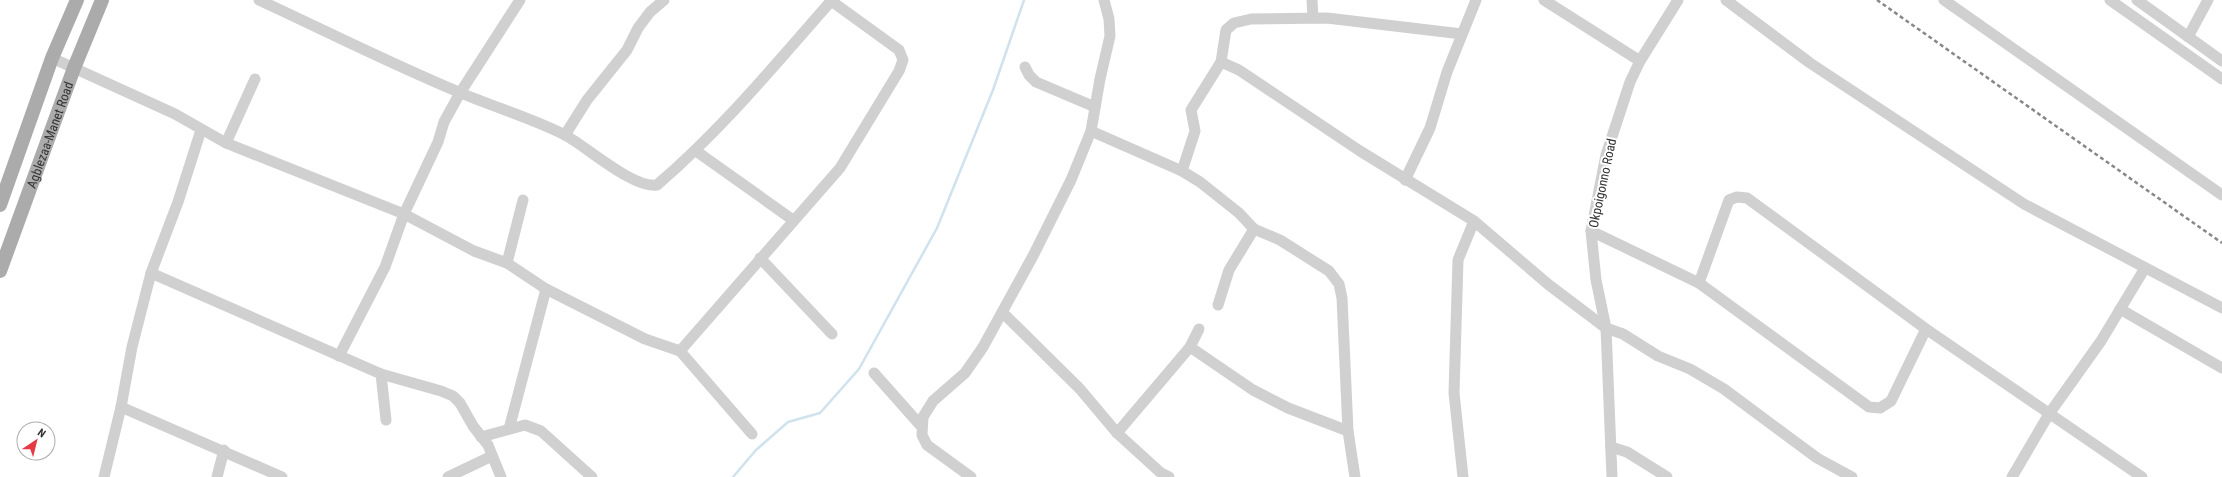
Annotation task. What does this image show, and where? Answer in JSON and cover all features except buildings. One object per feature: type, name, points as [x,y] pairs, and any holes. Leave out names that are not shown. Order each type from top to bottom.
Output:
[{"type":"main road","name":"Agblezaa-Manet Road","points":[[0,205],[52,58],[77,0]]},
{"type":"main road","name":"Agblezaa-Manet Road","points":[[0,271],[74,68],[102,0]]},
{"type":"street","points":[[339,356],[385,267],[404,214],[435,148],[444,122],[460,93],[520,0]]},
{"type":"street","points":[[565,135],[587,100],[627,50],[638,28],[650,12],[664,0]]},
{"type":"street","points":[[971,477],[927,445],[922,435],[921,426],[923,417],[933,401],[965,372],[1003,313],[1070,180],[1091,131],[1094,107],[1110,36],[1110,19],[1104,0]]},
{"type":"street","points":[[1312,0],[1313,18]]},
{"type":"street","points":[[1405,180],[1430,128],[1447,72],[1476,0]]},
{"type":"street","points":[[1544,0],[1640,61]]},
{"type":"street","name":"Okpoigonno Road","points":[[1612,477],[1606,328],[1596,280],[1591,231],[1606,155],[1630,82],[1640,61],[1678,0]]},
{"type":"street","points":[[1726,0],[1810,63],[2024,204],[2222,308]]},
{"type":"street","points":[[1944,0],[2222,195]]},
{"type":"street","points":[[2110,0],[2222,79]]},
{"type":"street","points":[[2137,0],[2222,61]]},
{"type":"street","points":[[2188,37],[2208,0]]},
{"type":"street","points":[[265,1],[460,93],[565,135],[601,160],[646,185],[657,185],[696,151],[747,98],[830,1],[899,50],[903,60],[899,71],[840,168],[680,351]]},
{"type":"street","points":[[1182,171],[1196,132],[1191,110],[1221,62],[1226,30],[1234,23],[1252,19],[1313,18],[1462,34]]},
{"type":"street","points":[[52,58],[175,114],[226,143],[404,214],[468,248],[507,263],[546,289],[645,339],[680,351],[752,434]]},
{"type":"street","points":[[1221,62],[1239,70],[1405,180],[1474,221],[1548,285],[1606,328],[1623,334],[1658,356],[1690,369],[1724,389],[1817,458],[1852,477]]},
{"type":"street","points":[[1025,67],[1029,75],[1036,82],[1094,107]]},
{"type":"street","points":[[226,143],[255,79]]},
{"type":"street","points":[[104,477],[121,407],[132,347],[151,273],[178,202],[201,130]]},
{"type":"street","points":[[1091,131],[1182,171],[1200,182],[1239,213],[1254,229],[1280,240],[1329,271],[1339,284],[1342,298],[1348,431],[1355,477]]},
{"type":"street","points":[[696,151],[793,220]]},
{"type":"street","points":[[1699,283],[1729,200],[1737,197],[1747,198],[1926,329],[2142,477]]},
{"type":"street","points":[[507,263],[523,200]]},
{"type":"street","points":[[1462,477],[1454,393],[1458,260],[1474,221]]},
{"type":"street","points":[[1218,305],[1229,270],[1254,229]]},
{"type":"street","points":[[1591,231],[1699,283],[1869,406],[1880,408],[1891,401],[1926,329]]},
{"type":"street","points":[[760,258],[832,334]]},
{"type":"street","points":[[2012,477],[2049,414],[2101,341],[2145,268]]},
{"type":"street","points":[[151,273],[381,374],[453,396],[460,403],[481,437],[488,445],[501,477]]},
{"type":"street","points":[[509,429],[546,289]]},
{"type":"street","points":[[2120,309],[2222,368]]},
{"type":"street","points":[[1003,313],[1080,389],[1117,433],[1162,476]]},
{"type":"street","points":[[1117,433],[1190,347],[1199,329]]},
{"type":"street","points":[[1190,347],[1253,390],[1288,408],[1348,431]]},
{"type":"street","points":[[874,373],[921,426]]},
{"type":"street","points":[[381,374],[386,420]]},
{"type":"street","points":[[121,407],[224,450],[282,477]]},
{"type":"street","points":[[481,437],[525,425],[541,431],[592,477]]},
{"type":"street","points":[[1611,447],[1627,452],[1667,477]]},
{"type":"street","points":[[217,477],[224,450]]},
{"type":"street","points":[[448,477],[492,456]]},
{"type":"waterway","points":[[733,477],[756,450],[788,422],[820,413],[859,369],[937,228],[993,90],[1024,0]]},
{"type":"railway","points":[[1877,0],[2222,243]]}]
